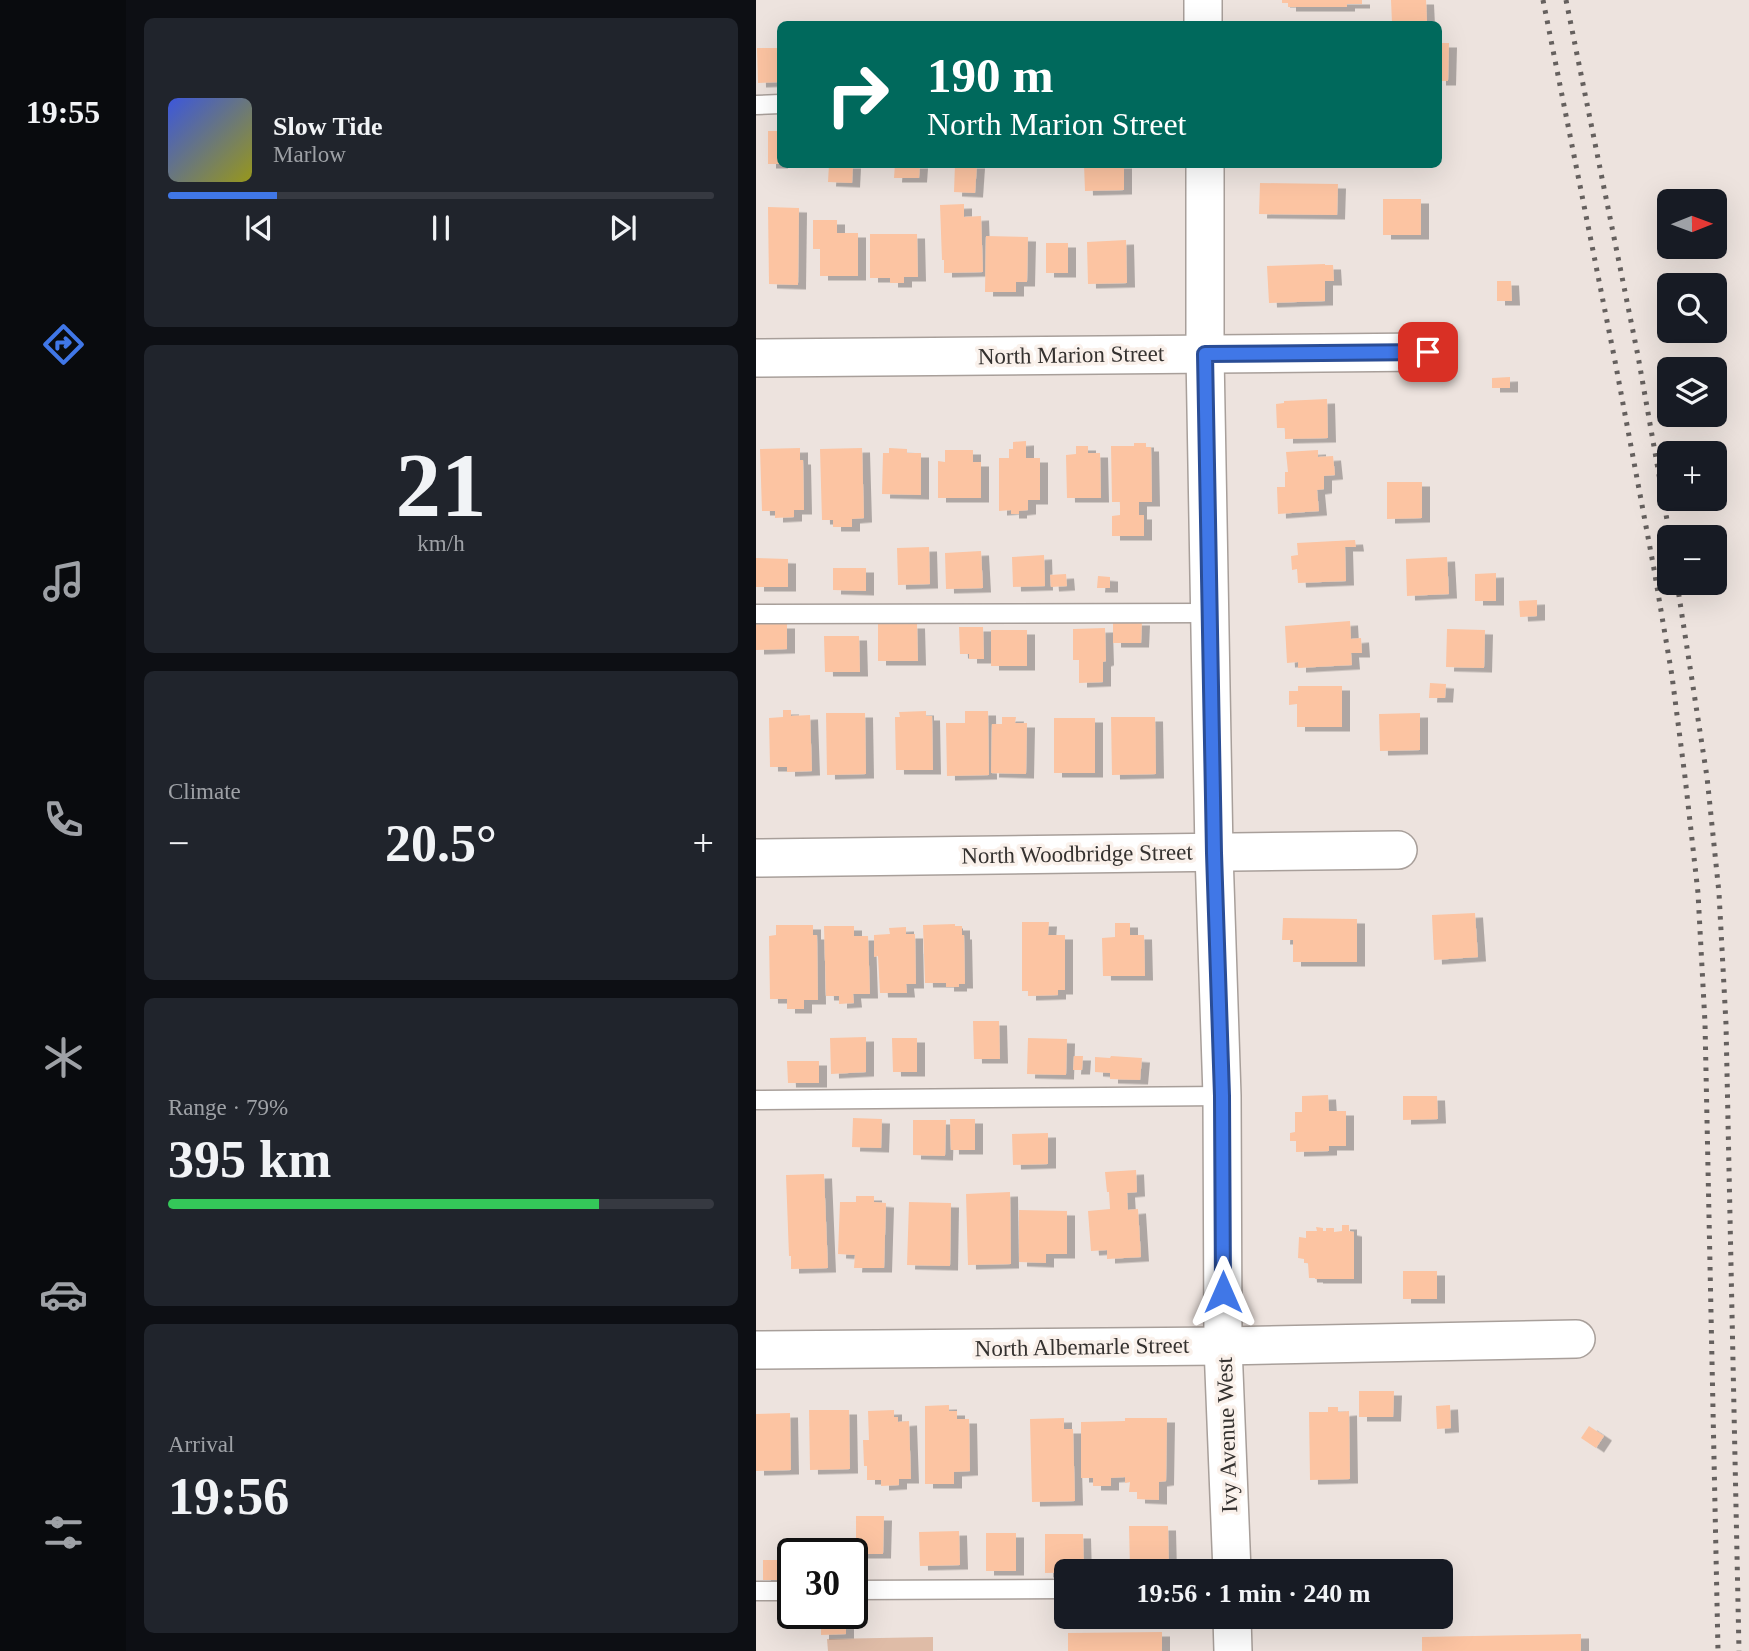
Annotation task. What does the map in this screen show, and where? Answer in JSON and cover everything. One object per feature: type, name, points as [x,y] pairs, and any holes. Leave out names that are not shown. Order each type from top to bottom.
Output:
[{"type":"street","points":[[1203,0],[1203,21]]},
{"type":"street","name":"Ivy Avenue West","points":[[1205,168],[1209,613],[1222,1096],[1223,1346],[1231,1559]]},
{"type":"street","name":"North Marion Street","points":[[756,358],[1428,352]]},
{"type":"street","name":"North Woodbridge Street","points":[[756,858],[1398,850]]},
{"type":"street","name":"North Albemarle Street","points":[[756,1350],[1223,1346],[1576,1339]]},
{"type":"street","points":[[1232,1629],[1233,1651]]},
{"type":"lane","points":[[756,105],[777,104]]},
{"type":"lane","points":[[756,614],[1209,613]]},
{"type":"lane","points":[[756,1100],[1222,1096]]},
{"type":"lane","points":[[868,1590],[1054,1589]]},
{"type":"lane","points":[[756,1591],[777,1591]]},
{"type":"shaded area","points":[[933,1637],[933,1651],[828,1651],[827,1639]]},
{"type":"building","points":[[1282,0],[1362,0],[1362,4],[1347,4],[1347,7],[1288,7],[1288,3],[1282,3]]},
{"type":"building","points":[[1391,0],[1426,0],[1427,21],[1392,21]]},
{"type":"building","points":[[1442,43],[1449,43],[1448,81],[1442,81]]},
{"type":"building","points":[[757,48],[777,48],[777,82],[758,83]]},
{"type":"building","points":[[768,131],[777,131],[777,164],[768,164]]},
{"type":"building","points":[[829,168],[853,168],[852,183],[828,182]]},
{"type":"building","points":[[895,168],[920,168],[919,178],[894,178]]},
{"type":"building","points":[[955,168],[977,168],[975,193],[954,192]]},
{"type":"building","points":[[1084,168],[1124,168],[1124,190],[1085,191]]},
{"type":"building","points":[[1260,183],[1338,184],[1337,215],[1259,214]]},
{"type":"building","points":[[1383,199],[1421,199],[1421,235],[1383,235]]},
{"type":"building","points":[[964,204],[964,217],[981,216],[983,272],[944,273],[940,205]]},
{"type":"building","points":[[768,207],[799,208],[798,285],[769,284]]},
{"type":"building","points":[[813,220],[837,220],[837,233],[858,233],[858,276],[820,276],[820,249],[813,249]]},
{"type":"building","points":[[870,234],[917,234],[918,277],[904,277],[904,283],[890,283],[890,278],[870,278]]},
{"type":"building","points":[[986,236],[1028,237],[1027,282],[1016,282],[1016,292],[985,292]]},
{"type":"building","points":[[1126,240],[1127,283],[1088,284],[1087,242]]},
{"type":"building","points":[[1046,243],[1068,243],[1068,273],[1046,273]]},
{"type":"building","points":[[1333,265],[1334,281],[1325,281],[1325,301],[1269,303],[1267,266]]},
{"type":"building","points":[[1497,281],[1511,281],[1512,301],[1497,301]]},
{"type":"building","points":[[1510,377],[1510,388],[1492,388],[1492,378]]},
{"type":"building","points":[[1327,399],[1328,438],[1285,439],[1285,428],[1277,428],[1276,404],[1284,401]]},
{"type":"building","points":[[1026,441],[1026,458],[1040,458],[1040,500],[1028,500],[1028,510],[1019,511],[1019,514],[1011,514],[1011,510],[999,511],[999,458],[1009,458],[1009,449],[1013,449],[1013,442]]},
{"type":"building","points":[[1134,443],[1146,443],[1146,447],[1151,447],[1152,502],[1139,502],[1139,515],[1144,515],[1144,536],[1112,536],[1112,516],[1120,515],[1120,502],[1112,502],[1111,446],[1134,446]]},
{"type":"building","points":[[1076,446],[1088,446],[1088,453],[1100,453],[1101,498],[1067,498],[1066,455],[1076,454]]},
{"type":"building","points":[[800,448],[800,460],[803,460],[804,510],[794,510],[794,517],[775,518],[775,511],[762,511],[760,449]]},
{"type":"building","points":[[862,448],[864,518],[852,519],[852,527],[833,527],[833,520],[822,520],[820,449]]},
{"type":"building","points":[[889,448],[907,449],[907,453],[921,453],[921,495],[882,494],[883,453],[889,453]]},
{"type":"building","points":[[945,450],[973,450],[973,462],[981,462],[981,498],[938,498],[938,461],[945,462]]},
{"type":"building","points":[[1318,450],[1318,457],[1333,456],[1335,475],[1324,476],[1324,489],[1317,490],[1319,511],[1278,514],[1277,487],[1285,487],[1285,472],[1288,472],[1286,452]]},
{"type":"building","points":[[1387,482],[1422,482],[1422,518],[1387,519]]},
{"type":"building","points":[[1355,540],[1356,547],[1345,547],[1346,581],[1298,583],[1297,569],[1292,570],[1291,556],[1298,555],[1297,543]]},
{"type":"building","points":[[929,547],[930,584],[898,585],[897,548]]},
{"type":"building","points":[[981,551],[983,588],[946,589],[945,553]]},
{"type":"building","points":[[1044,555],[1045,586],[1013,587],[1012,557]]},
{"type":"building","points":[[1447,557],[1449,594],[1407,596],[1406,559]]},
{"type":"building","points":[[756,558],[788,559],[788,587],[756,587]]},
{"type":"building","points":[[833,568],[866,568],[866,591],[833,590]]},
{"type":"building","points":[[1496,573],[1496,601],[1475,601],[1475,574]]},
{"type":"building","points":[[1066,574],[1067,586],[1051,587],[1050,575]]},
{"type":"building","points":[[1098,576],[1110,577],[1110,588],[1097,588]]},
{"type":"building","points":[[1537,600],[1537,616],[1520,617],[1519,601]]},
{"type":"building","points":[[1113,621],[1142,621],[1141,643],[1113,643]]},
{"type":"building","points":[[1350,621],[1351,639],[1361,638],[1362,653],[1351,653],[1352,665],[1298,668],[1298,662],[1287,663],[1285,626]]},
{"type":"building","points":[[756,624],[787,624],[787,649],[756,650]]},
{"type":"building","points":[[878,624],[917,624],[918,661],[878,661]]},
{"type":"building","points":[[959,627],[983,627],[984,659],[969,659],[969,654],[960,654]]},
{"type":"building","points":[[1105,628],[1106,661],[1103,662],[1103,682],[1079,683],[1079,660],[1073,660],[1073,629]]},
{"type":"building","points":[[1447,629],[1485,630],[1484,668],[1446,667]]},
{"type":"building","points":[[991,630],[1027,630],[1027,666],[991,666]]},
{"type":"building","points":[[824,636],[859,636],[860,672],[825,672]]},
{"type":"building","points":[[1430,683],[1446,684],[1445,698],[1429,698]]},
{"type":"building","points":[[1298,686],[1342,686],[1342,727],[1297,727],[1297,704],[1289,705],[1289,691],[1298,691]]},
{"type":"building","points":[[783,710],[791,710],[791,716],[810,715],[812,771],[787,772],[787,767],[770,767],[769,718],[783,717]]},
{"type":"building","points":[[926,711],[926,716],[932,716],[933,770],[896,770],[895,717],[900,717],[899,712]]},
{"type":"building","points":[[965,711],[988,711],[989,775],[947,776],[946,723],[965,723]]},
{"type":"building","points":[[826,713],[865,713],[866,774],[827,775]]},
{"type":"building","points":[[1420,713],[1420,750],[1380,751],[1379,714]]},
{"type":"building","points":[[1002,717],[1016,717],[1015,723],[1027,723],[1026,774],[991,773],[992,724],[1002,724]]},
{"type":"building","points":[[1111,717],[1155,717],[1156,774],[1112,775]]},
{"type":"building","points":[[1054,718],[1095,718],[1095,773],[1054,773]]},
{"type":"building","points":[[1475,913],[1478,957],[1434,960],[1432,915]]},
{"type":"building","points":[[1283,918],[1357,919],[1357,962],[1293,962],[1293,940],[1282,940]]},
{"type":"building","points":[[1022,922],[1049,922],[1048,935],[1065,935],[1065,990],[1058,990],[1058,995],[1028,996],[1028,991],[1022,991]]},
{"type":"building","points":[[1115,923],[1130,923],[1130,935],[1144,935],[1145,976],[1103,976],[1102,938],[1115,937]]},
{"type":"building","points":[[776,925],[813,925],[813,935],[817,935],[818,1000],[804,1000],[804,1009],[787,1009],[787,999],[770,999],[769,936],[776,935]]},
{"type":"building","points":[[923,925],[962,926],[964,935],[965,984],[946,987],[946,983],[925,983]]},
{"type":"building","points":[[824,926],[854,926],[854,936],[868,936],[870,994],[853,994],[854,1003],[839,1004],[839,996],[826,996]]},
{"type":"building","points":[[906,927],[906,934],[915,934],[916,984],[906,984],[907,993],[880,993],[878,956],[874,957],[874,935],[890,934],[889,928]]},
{"type":"building","points":[[973,1021],[999,1021],[1000,1059],[974,1059]]},
{"type":"building","points":[[866,1037],[866,1072],[831,1074],[830,1038]]},
{"type":"building","points":[[892,1038],[917,1038],[917,1072],[893,1072]]},
{"type":"building","points":[[1028,1038],[1067,1039],[1066,1075],[1027,1074]]},
{"type":"building","points":[[1074,1056],[1083,1056],[1082,1070],[1073,1070]]},
{"type":"building","points":[[1095,1057],[1142,1058],[1140,1080],[1110,1079],[1110,1073],[1095,1072]]},
{"type":"building","points":[[787,1061],[819,1061],[819,1083],[788,1083]]},
{"type":"building","points":[[1328,1095],[1329,1111],[1346,1111],[1346,1146],[1329,1146],[1329,1151],[1296,1152],[1296,1141],[1290,1141],[1290,1133],[1295,1132],[1295,1112],[1302,1112],[1302,1096]]},
{"type":"building","points":[[1403,1096],[1437,1096],[1438,1119],[1403,1120]]},
{"type":"building","points":[[853,1118],[882,1119],[881,1148],[852,1147]]},
{"type":"building","points":[[950,1119],[975,1119],[975,1150],[951,1150]]},
{"type":"building","points":[[913,1120],[946,1120],[945,1156],[913,1155]]},
{"type":"building","points":[[1048,1133],[1048,1164],[1013,1165],[1012,1134]]},
{"type":"building","points":[[1136,1170],[1137,1192],[1127,1193],[1128,1210],[1138,1209],[1141,1257],[1107,1259],[1107,1250],[1091,1251],[1088,1211],[1110,1209],[1105,1172]]},
{"type":"building","points":[[824,1174],[828,1268],[791,1269],[786,1175]]},
{"type":"building","points":[[1010,1192],[1011,1264],[968,1265],[966,1194]]},
{"type":"building","points":[[856,1196],[874,1196],[874,1202],[886,1203],[884,1268],[854,1268],[855,1255],[838,1254],[840,1202],[856,1202]]},
{"type":"building","points":[[909,1202],[951,1203],[950,1266],[907,1265]]},
{"type":"building","points":[[1019,1210],[1067,1211],[1067,1254],[1046,1254],[1046,1263],[1019,1262]]},
{"type":"building","points":[[1342,1225],[1349,1225],[1349,1231],[1354,1232],[1354,1279],[1309,1278],[1308,1263],[1298,1258],[1299,1237],[1306,1238],[1306,1231],[1317,1231],[1316,1227],[1323,1228],[1323,1231],[1326,1231],[1326,1228],[1334,1228],[1334,1232],[1342,1231]]},
{"type":"building","points":[[1403,1271],[1437,1271],[1437,1299],[1403,1299]]},
{"type":"building","points":[[1359,1391],[1394,1391],[1393,1417],[1359,1417]]},
{"type":"building","points":[[949,1405],[949,1411],[957,1411],[957,1419],[969,1419],[970,1471],[954,1472],[954,1484],[925,1484],[925,1406]]},
{"type":"building","points":[[1450,1405],[1451,1428],[1437,1429],[1436,1406]]},
{"type":"building","points":[[1328,1407],[1338,1407],[1338,1412],[1349,1411],[1350,1479],[1310,1480],[1309,1412],[1328,1412]]},
{"type":"building","points":[[809,1410],[849,1410],[850,1469],[810,1470]]},
{"type":"building","points":[[894,1410],[894,1417],[898,1417],[898,1422],[909,1421],[911,1479],[899,1479],[899,1485],[881,1486],[881,1480],[867,1480],[863,1440],[869,1440],[868,1411]]},
{"type":"building","points":[[790,1413],[791,1470],[756,1471],[756,1414]]},
{"type":"building","points":[[1064,1418],[1064,1429],[1073,1429],[1075,1501],[1032,1502],[1030,1419]]},
{"type":"building","points":[[1125,1418],[1167,1418],[1166,1481],[1159,1482],[1159,1500],[1137,1499],[1137,1492],[1129,1492],[1130,1482],[1125,1483],[1125,1477],[1111,1478],[1111,1486],[1093,1486],[1093,1478],[1081,1478],[1081,1422],[1125,1421]]},
{"type":"building","points":[[1589,1426],[1604,1436],[1596,1448],[1581,1438]]},
{"type":"building","points":[[856,1516],[884,1516],[883,1554],[868,1554],[868,1538],[856,1538]]},
{"type":"building","points":[[1129,1526],[1168,1526],[1169,1559],[1130,1559]]},
{"type":"building","points":[[959,1531],[960,1565],[920,1566],[919,1532]]},
{"type":"building","points":[[986,1533],[1016,1533],[1016,1571],[986,1571]]},
{"type":"building","points":[[1045,1534],[1083,1534],[1084,1559],[1054,1559],[1054,1573],[1045,1573]]},
{"type":"building","points":[[763,1560],[777,1560],[777,1580],[763,1580]]},
{"type":"building","points":[[821,1629],[846,1629],[846,1634],[821,1635]]},
{"type":"building","points":[[1162,1632],[1162,1651],[1068,1651],[1068,1633]]},
{"type":"building","points":[[1581,1634],[1581,1651],[1422,1651],[1422,1637]]},
{"type":"railway","points":[[1543,0],[1654,569],[1672,676],[1698,893],[1705,1023],[1718,1651]]},
{"type":"railway","points":[[1566,0],[1638,356],[1668,525]]},
{"type":"railway","points":[[1679,595],[1707,777],[1719,893],[1726,1024],[1739,1651]]},
{"type":"route","points":[[1223,1292],[1222,1096],[1214,853],[1205,354],[1428,352]]}]
